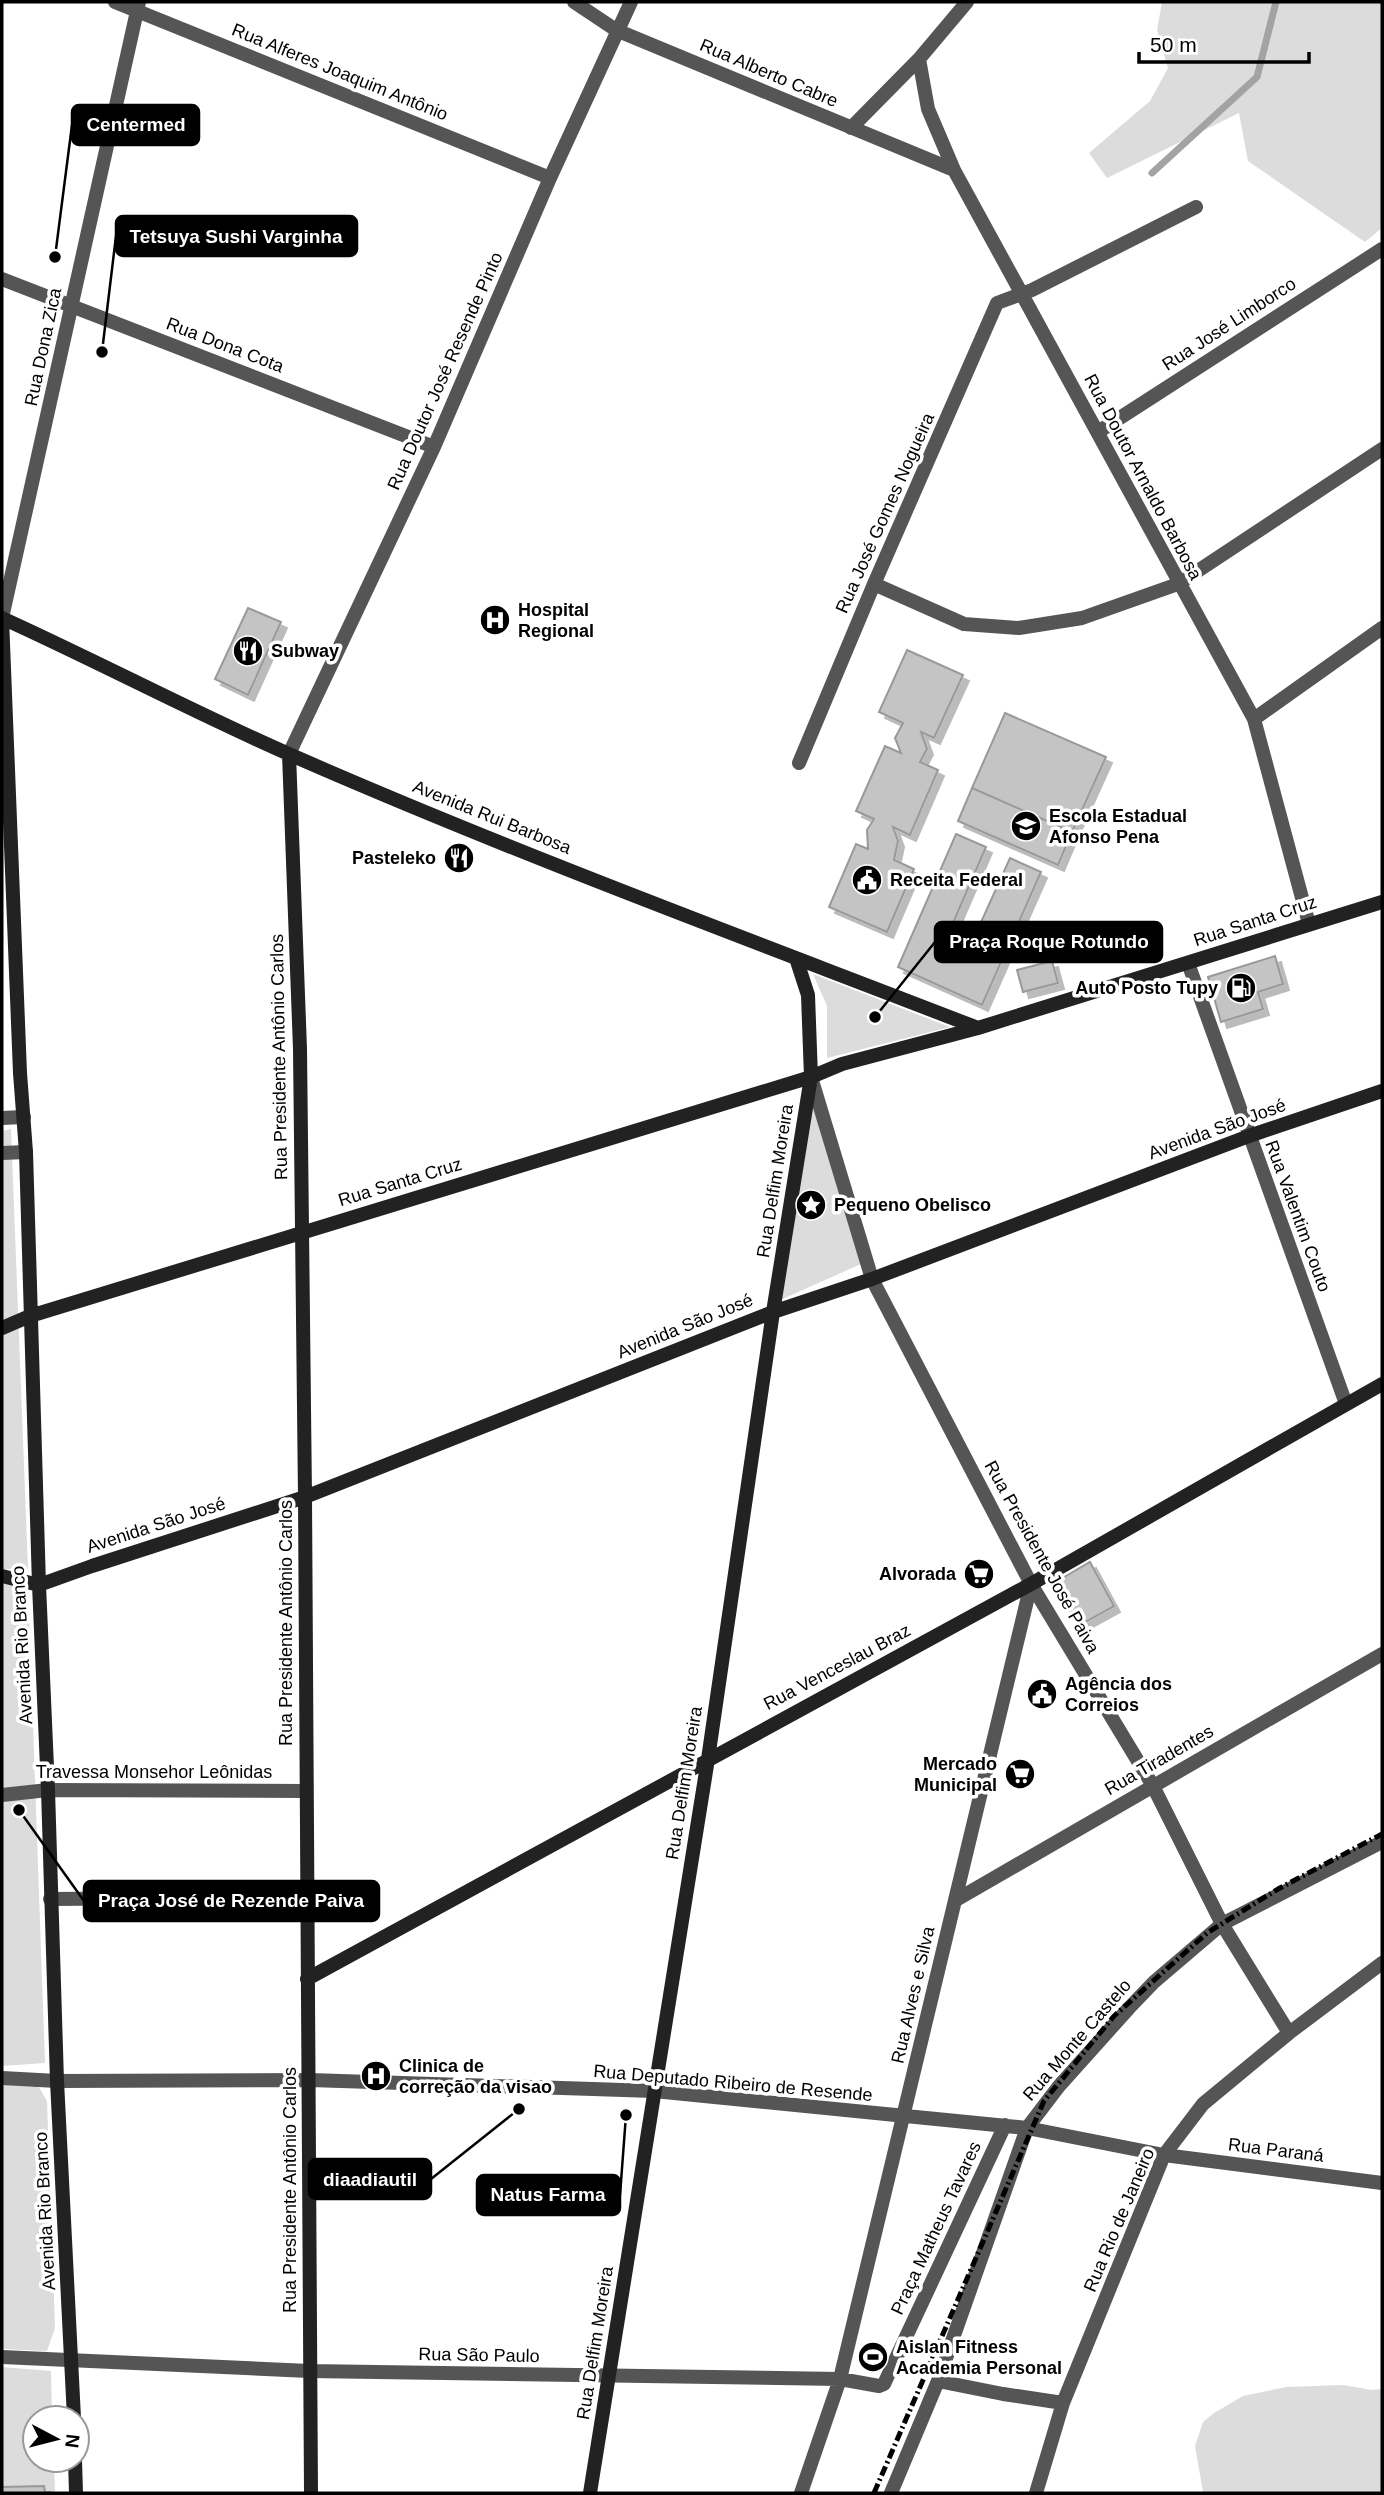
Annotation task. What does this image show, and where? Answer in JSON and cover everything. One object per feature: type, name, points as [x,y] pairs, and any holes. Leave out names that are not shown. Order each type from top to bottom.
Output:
[{"type":"main road","name":"Avenida Rui Barbosa","points":[[2,618],[289,754],[464,828],[978,1028]]},
{"type":"main road","name":"Avenida Rio Branco","points":[[2,618],[20,1073],[26,1152],[38,1585],[48,1790],[57,2081],[74,2404]]},
{"type":"main road","name":"Rua Presidente Antônio Carlos","points":[[289,754],[300,1049],[310,2080],[311,2493]]},
{"type":"main road","name":"Rua Santa Cruz","points":[[2,1328],[30,1316],[811,1077],[848,1062],[978,1028],[1382,902]]},
{"type":"main road","name":"Rua Delfim Moreira","points":[[590,2493],[708,1759],[773,1312],[811,1077],[808,995],[796,958]]},
{"type":"main road","name":"Avenida São José","points":[[38,1585],[305,1497],[773,1312],[872,1279],[1249,1136],[1382,1091]]},
{"type":"main road","name":"Rua Venceslau Braz","points":[[307,1979],[1031,1584],[1382,1384]]},
{"type":"main road","points":[[2,1576],[38,1585]]},
{"type":"main road","points":[[75,2474],[76,2493]]},
{"type":"street","name":"Rua Alferes Joaquim Antônio","points":[[115,2],[138,6],[550,177]]},
{"type":"street","name":"Rua Alberto Cabre","points":[[574,2],[616,30],[954,170]]},
{"type":"street","name":"Rua Doutor José Resende Pinto","points":[[289,754],[434,447],[550,177],[631,2]]},
{"type":"street","points":[[851,128],[919,59],[967,2]]},
{"type":"street","name":"Rua Dona Zica","points":[[2,618],[138,6]]},
{"type":"street","name":"Rua Doutor Arnaldo Barbosa","points":[[919,59],[928,108],[954,170],[1254,719],[1309,924]]},
{"type":"street","name":"Rua José Gomes Nogueira","points":[[799,763],[997,303],[1023,293],[1196,207]]},
{"type":"street","name":"Rua José Limborco","points":[[1098,432],[1382,249]]},
{"type":"street","name":"Rua Dona Cota","points":[[2,279],[434,447]]},
{"type":"street","points":[[874,584],[964,624],[1019,628],[1082,618],[1178,584],[1382,449]]},
{"type":"street","points":[[1254,719],[1382,628]]},
{"type":"street","name":"Rua Valentim Couto","points":[[1188,963],[1346,1404]]},
{"type":"street","name":"Rua Presidente José Paiva","points":[[811,1077],[872,1279],[1031,1584],[1153,1786],[1222,1924],[1289,2033]]},
{"type":"street","points":[[2,1118],[23,1117]]},
{"type":"street","points":[[2,1153],[26,1152]]},
{"type":"street","name":"Rua Alves e Silva","points":[[801,2493],[839,2379],[1031,1584]]},
{"type":"street","name":"Rua Tiradentes","points":[[956,1900],[1382,1654]]},
{"type":"street","name":"Travessa Monsehor Leônidas","points":[[2,1795],[48,1790],[306,1791]]},
{"type":"street","name":"Rua Monte Castelo","points":[[891,2493],[938,2381],[1027,2128],[1059,2087],[1129,2008],[1154,1982],[1222,1924],[1382,1842]]},
{"type":"street","points":[[50,1899],[307,1897]]},
{"type":"street","name":"Rua Rio de Janeiro","points":[[1036,2493],[1063,2403],[1164,2155],[1203,2104],[1289,2033],[1382,1963]]},
{"type":"street","name":"Rua Deputado Ribeiro de Resende","points":[[2,2078],[57,2081],[310,2080],[654,2091],[1005,2125],[1164,2155]]},
{"type":"street","name":"Praça Matheus Tavares","points":[[884,2385],[1005,2125]]},
{"type":"street","name":"Rua Paraná","points":[[1164,2155],[1382,2183]]},
{"type":"street","name":"Rua São Paulo","points":[[2,2357],[309,2371],[839,2379],[884,2385]]},
{"type":"street","points":[[938,2381],[1063,2403]]},
{"type":"shaded area","points":[[1162,2],[1382,2],[1382,228],[1365,242],[1248,161],[1239,113],[1107,178],[1089,153],[1150,101],[1168,68],[1157,30]]},
{"type":"shaded area","points":[[813,974],[950,1027],[827,1058],[827,1006]]},
{"type":"shaded area","points":[[812,1093],[861,1264],[778,1301]]},
{"type":"shaded area","points":[[11,1129],[28,1569],[2,1569],[2,1131]]},
{"type":"shaded area","points":[[2,1577],[28,1584],[45,2063],[2,2066]]},
{"type":"shaded area","points":[[2,2081],[36,2082],[47,2101],[55,2328],[47,2351],[2,2349]]},
{"type":"shaded area","points":[[2,2367],[51,2371],[52,2404],[21,2404],[21,2474],[54,2474],[55,2493],[2,2493]]},
{"type":"shaded area","points":[[1343,2385],[1382,2389],[1382,2493],[1203,2492],[1195,2446],[1203,2422],[1214,2413],[1243,2396],[1286,2387]]},
{"type":"building","name":"Subway","points":[[248,608],[281,622],[248,695],[215,679]]},
{"type":"building","points":[[907,650],[963,675],[934,738],[921,732],[927,749],[920,762],[938,770],[910,835],[893,827],[898,841],[894,860],[914,869],[887,932],[829,907],[856,844],[868,849],[867,830],[874,819],[856,811],[885,746],[901,753],[895,738],[903,723],[879,712]]},
{"type":"building","points":[[1005,713],[1106,757],[1072,832],[972,788]]},
{"type":"building","points":[[972,788],[1072,832],[1058,865],[958,821]]},
{"type":"building","points":[[956,834],[986,847],[950,930],[973,940],[1010,858],[1041,872],[982,1005],[898,967]]},
{"type":"building","name":"Auto Posto Tupy","points":[[1275,956],[1283,984],[1258,992],[1263,1009],[1221,1022],[1208,977]]},
{"type":"building","points":[[1052,961],[1058,983],[1023,992],[1017,970]]},
{"type":"building","points":[[1090,1562],[1114,1606],[1078,1626],[1054,1583]]},
{"type":"building","points":[[44,2486],[45,2493],[2,2493],[2,2487]]},
{"type":"waterway","points":[[1152,173],[1257,77],[1276,2]]},
{"type":"railway","points":[[874,2493],[1044,2101],[1114,2016],[1207,1933],[1278,1889],[1382,1834]]},
{"type":"place","name":"Centermed","points":[[55,257]]},
{"type":"place","name":"Tetsuya Sushi Varginha","points":[[102,352]]},
{"type":"place","name":"Hospital Regional","points":[[495,620]]},
{"type":"place","name":"Subway","points":[[248,651]]},
{"type":"place","name":"Escola Estadual Afonso Pena","points":[[1026,826]]},
{"type":"place","name":"Pasteleko","points":[[459,858]]},
{"type":"place","name":"Receita Federal","points":[[867,880]]},
{"type":"place","name":"Auto Posto Tupy","points":[[1241,988]]},
{"type":"place","name":"Praça Roque Rotundo","points":[[875,1017]]},
{"type":"place","name":"Pequeno Obelisco","points":[[811,1205]]},
{"type":"place","name":"Alvorada","points":[[979,1574]]},
{"type":"place","name":"Agência dos Correios","points":[[1042,1694]]},
{"type":"place","name":"Mercado Municipal","points":[[1020,1774]]},
{"type":"place","name":"Praça José de Rezende Paiva","points":[[19,1810]]},
{"type":"place","name":"Clinica de correção da visao","points":[[376,2076]]},
{"type":"place","name":"diaadiautil","points":[[519,2109]]},
{"type":"place","name":"Natus Farma","points":[[626,2115]]},
{"type":"place","name":"Aislan Fitness Academia Personal","points":[[873,2357]]}]
